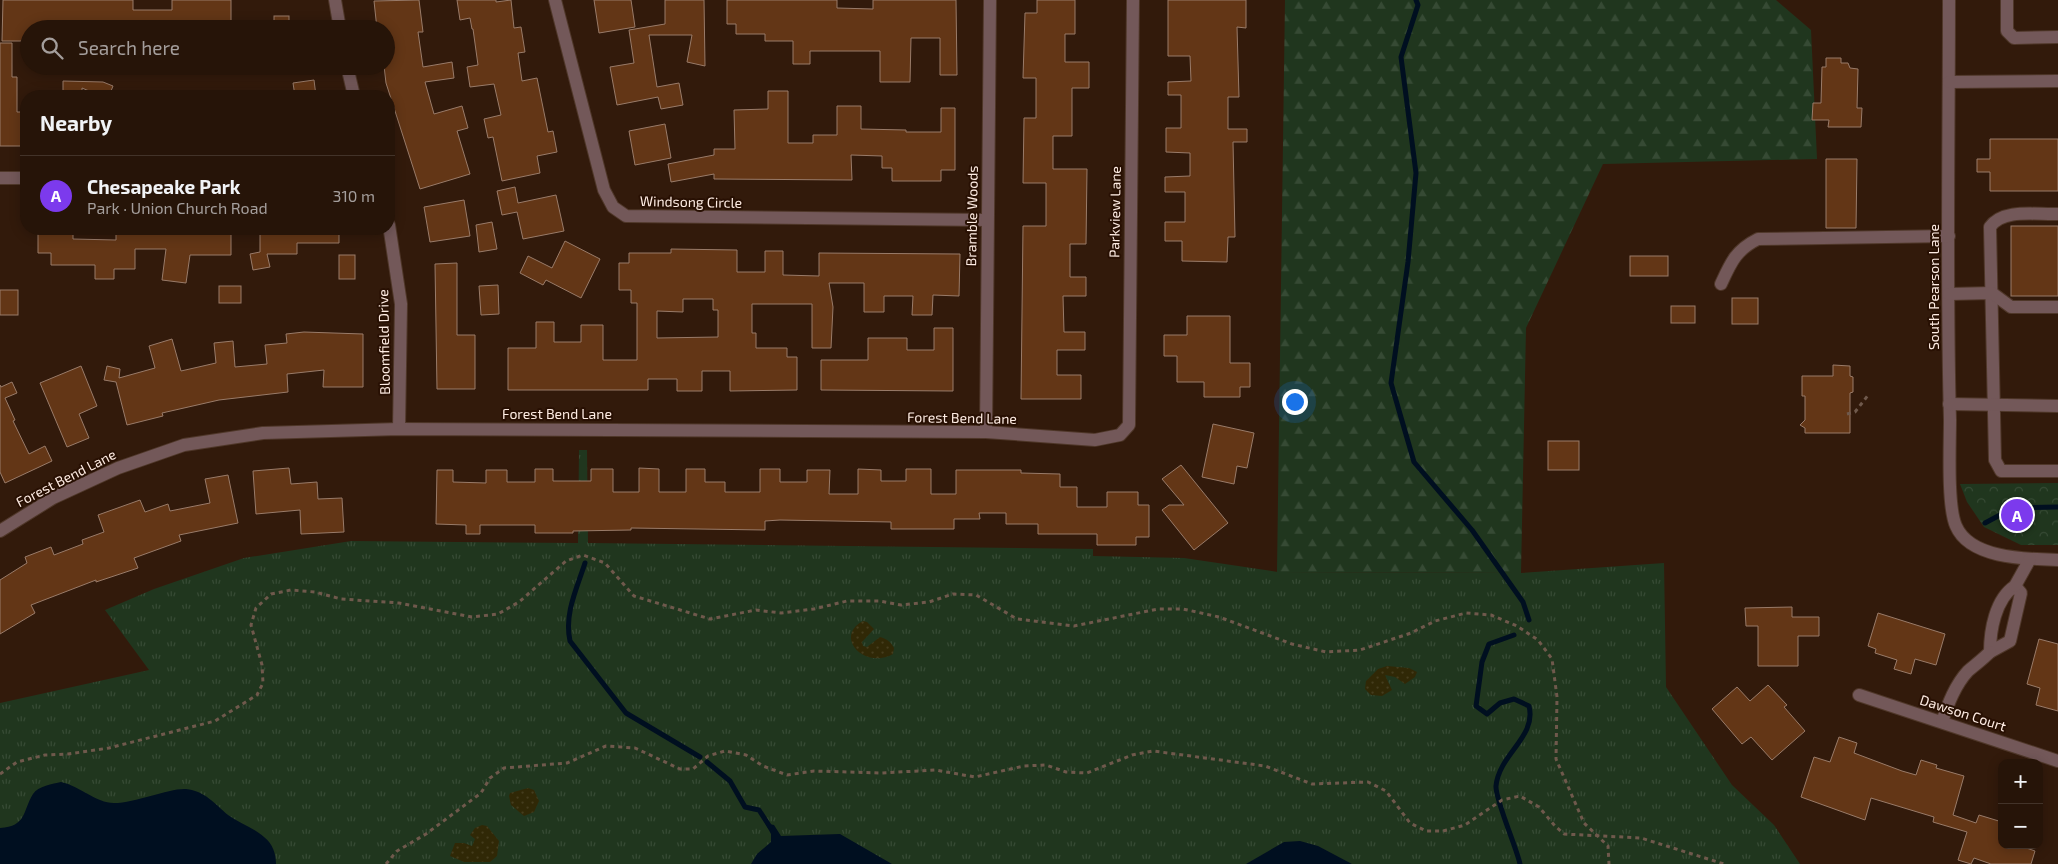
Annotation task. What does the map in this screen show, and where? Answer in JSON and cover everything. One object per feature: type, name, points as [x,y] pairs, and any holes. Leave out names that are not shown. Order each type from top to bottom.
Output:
[{"type":"street","points":[[335,0],[338,20]]},
{"type":"street","name":"Windsong Circle","points":[[555,0],[604,190],[613,207],[626,216],[987,220]]},
{"type":"street","name":"Bramble Woods","points":[[986,432],[990,0]]},
{"type":"street","name":"Parkview Lane","points":[[1130,425],[1133,0]]},
{"type":"street","name":"South Pearson Lane","points":[[1949,0],[1949,404],[1952,503],[1956,525],[1966,540],[1993,554],[2030,560],[2058,560]]},
{"type":"street","points":[[2007,0],[2007,31],[2014,38],[2058,37]]},
{"type":"street","points":[[349,75],[353,90]]},
{"type":"street","points":[[1949,82],[2058,81]]},
{"type":"street","points":[[0,178],[20,178]]},
{"type":"street","points":[[2058,214],[2008,215],[1995,219],[1990,227],[1995,460],[2001,471],[2058,471]]},
{"type":"street","name":"Bloomfield Drive","points":[[391,235],[401,304],[399,428]]},
{"type":"street","points":[[1721,284],[1732,258],[1746,245],[1758,239],[1949,236]]},
{"type":"street","points":[[1949,294],[1992,293],[2011,307],[2058,307]]},
{"type":"street","points":[[1949,404],[2058,406]]},
{"type":"street","name":"Forest Bend Lane","points":[[0,531],[53,498],[118,468],[184,445],[263,433],[399,428],[986,432],[1095,440],[1120,434],[1130,425]]},
{"type":"street","points":[[1990,652],[1990,632],[2006,592],[2015,586],[2030,560]]},
{"type":"street","points":[[1942,722],[1948,703],[1968,671],[1990,652],[2010,641],[2021,593],[2015,586]]},
{"type":"street","name":"Dawson Court","points":[[1859,695],[2058,761]]},
{"type":"path","points":[[1847,414],[1855,412],[1869,394]]},
{"type":"path","points":[[0,774],[17,762],[45,755],[68,754],[108,748],[215,721],[257,695],[263,683],[262,665],[252,625],[256,608],[271,594],[299,591],[341,599],[399,603],[472,617],[498,614],[525,597],[566,561],[584,555],[605,563],[634,596],[710,619],[756,610],[781,613],[814,609],[847,601],[880,601],[901,605],[929,602],[953,594],[976,595],[1017,619],[1074,626],[1158,610],[1183,609],[1219,617],[1292,644],[1326,652],[1360,650],[1411,633],[1435,621],[1466,613],[1491,615],[1517,626],[1538,640],[1552,659],[1557,697],[1556,759],[1584,823],[1608,846],[1609,864]]},
{"type":"path","points":[[386,864],[397,851],[426,834],[481,793],[490,778],[504,768],[567,764],[606,746],[635,748],[680,769],[687,770],[697,767],[708,756],[725,752],[746,755],[763,766],[787,775],[814,771],[882,773],[935,770],[975,777],[1024,766],[1046,765],[1066,772],[1087,774],[1132,755],[1153,751],[1265,766],[1312,784],[1368,782],[1386,791],[1410,824],[1426,831],[1443,831],[1465,825],[1502,800],[1520,796],[1538,807],[1564,834],[1641,838],[1724,864]]},
{"type":"green space","points":[[1285,0],[1776,0],[1811,30],[1817,159],[1603,164],[1526,328],[1521,573],[1277,572]]},
{"type":"green space","points":[[579,450],[587,450],[588,543],[1093,549],[1093,556],[1184,558],[1278,572],[1521,573],[1664,563],[1666,687],[1732,785],[1774,825],[1800,864],[0,864],[0,703],[149,670],[105,610],[154,589],[244,558],[351,541],[578,543]]},
{"type":"green space","points":[[2058,483],[2058,545],[2021,545],[1984,527],[1967,502],[1960,484]]},
{"type":"sand","points":[[863,621],[867,622],[874,629],[862,642],[863,646],[867,647],[880,637],[892,644],[894,648],[893,654],[882,658],[872,658],[856,650],[852,643],[851,635],[855,628]]},
{"type":"sand","points":[[1387,666],[1409,668],[1417,672],[1415,677],[1405,684],[1395,677],[1385,675],[1392,690],[1382,696],[1371,695],[1365,689],[1366,681],[1378,669]]},
{"type":"sand","points":[[528,788],[534,790],[539,801],[534,812],[524,816],[511,805],[509,796],[510,793]]},
{"type":"sand","points":[[482,825],[487,826],[499,841],[497,856],[490,862],[464,862],[450,856],[455,843],[464,843],[472,846],[475,839],[470,835],[475,828]]},
{"type":"water","points":[[61,782],[101,800],[114,803],[132,801],[179,789],[199,792],[228,815],[256,831],[267,840],[273,849],[276,864],[0,864],[0,828],[9,827],[23,817],[35,791]]},
{"type":"water","points":[[765,823],[774,825],[781,836],[840,834],[892,864],[751,864],[757,854],[771,842],[771,834]]},
{"type":"water","points":[[1300,841],[1318,846],[1352,864],[1246,864],[1284,842]]},
{"type":"building","points":[[3,0],[133,0],[133,10],[172,10],[172,0],[231,0],[231,20],[20,20],[20,41],[2,41]]},
{"type":"building","points":[[419,0],[423,32],[418,32],[423,67],[452,62],[454,78],[425,82],[434,114],[462,106],[468,128],[457,131],[470,174],[420,189],[395,111],[395,90],[388,90],[386,83],[385,75],[395,75],[395,20],[376,20],[374,1]]},
{"type":"building","points":[[457,0],[496,0],[496,2],[511,0],[514,28],[521,27],[525,52],[518,53],[522,81],[537,78],[548,132],[553,131],[557,152],[537,156],[540,173],[502,181],[493,137],[488,138],[484,119],[501,115],[494,84],[470,87],[467,67],[478,65],[473,29],[470,18],[460,20]]},
{"type":"building","points":[[594,0],[631,0],[635,27],[599,33]]},
{"type":"building","points":[[665,0],[704,0],[705,66],[687,62],[692,35],[649,35],[657,87],[679,83],[683,105],[661,109],[658,97],[617,105],[610,67],[634,63],[629,30],[665,24]]},
{"type":"building","points":[[727,0],[837,0],[837,8],[873,9],[873,0],[956,0],[957,75],[940,75],[940,38],[911,38],[910,82],[880,82],[880,51],[810,51],[810,64],[793,64],[793,41],[765,41],[765,34],[736,34],[736,24],[727,24]]},
{"type":"building","points":[[1037,0],[1075,0],[1075,34],[1065,34],[1065,62],[1089,62],[1089,88],[1072,88],[1072,136],[1053,136],[1053,169],[1087,169],[1086,244],[1070,244],[1070,277],[1086,277],[1086,296],[1063,296],[1064,332],[1085,332],[1085,350],[1057,350],[1057,375],[1081,375],[1081,399],[1021,399],[1023,226],[1046,226],[1046,183],[1023,183],[1024,118],[1036,118],[1036,78],[1023,78],[1025,13],[1037,13]]},
{"type":"building","points":[[1168,0],[1246,0],[1246,28],[1237,27],[1239,97],[1228,97],[1228,129],[1247,129],[1247,142],[1233,142],[1235,237],[1228,237],[1227,262],[1182,261],[1182,241],[1165,241],[1165,222],[1185,222],[1185,192],[1165,192],[1165,177],[1190,176],[1190,153],[1166,152],[1166,128],[1181,128],[1181,95],[1168,95],[1168,82],[1191,81],[1190,56],[1168,56]]},
{"type":"building","points":[[274,16],[289,16],[289,20],[274,20]]},
{"type":"building","points":[[0,43],[12,43],[12,77],[17,77],[17,112],[20,112],[20,146],[0,146]]},
{"type":"building","points":[[1826,58],[1841,58],[1841,63],[1848,63],[1850,68],[1858,69],[1857,108],[1862,108],[1861,127],[1828,127],[1829,120],[1812,120],[1813,103],[1821,103],[1822,67],[1826,67]]},
{"type":"building","points":[[314,80],[315,90],[294,90],[293,83]]},
{"type":"building","points":[[63,81],[103,82],[113,86],[111,90],[87,90],[82,88],[82,90],[63,90]]},
{"type":"building","points":[[768,91],[788,91],[788,143],[813,143],[813,135],[837,135],[837,106],[861,106],[861,129],[906,130],[906,132],[941,132],[941,108],[955,108],[955,170],[941,170],[941,181],[892,181],[892,168],[882,168],[882,156],[851,155],[852,180],[714,179],[714,174],[671,182],[668,164],[714,155],[714,149],[735,149],[734,110],[768,109]]},
{"type":"building","points":[[665,124],[671,158],[635,165],[629,131]]},
{"type":"building","points":[[1990,139],[2058,139],[2058,191],[1990,191],[1990,172],[1977,172],[1977,159],[1990,159]]},
{"type":"building","points":[[1826,159],[1857,159],[1856,228],[1826,228]]},
{"type":"building","points":[[515,187],[518,203],[556,195],[564,231],[523,239],[517,212],[502,215],[497,191]]},
{"type":"building","points":[[464,200],[470,236],[430,242],[424,207]]},
{"type":"building","points":[[492,222],[497,249],[479,252],[476,225]]},
{"type":"building","points":[[2011,226],[2058,226],[2058,296],[2011,296]]},
{"type":"building","points":[[38,235],[73,235],[73,239],[116,240],[116,235],[231,235],[231,255],[190,255],[186,283],[162,280],[166,249],[135,249],[135,269],[114,269],[114,279],[95,279],[95,265],[51,265],[51,253],[38,253]]},
{"type":"building","points":[[260,235],[339,235],[339,243],[297,243],[297,254],[267,254],[270,267],[253,270],[250,254],[260,252]]},
{"type":"building","points":[[565,241],[600,259],[581,298],[546,280],[543,285],[520,273],[528,256],[552,268]]},
{"type":"building","points":[[671,249],[737,250],[737,272],[765,272],[765,251],[783,251],[783,275],[819,276],[819,253],[960,254],[959,296],[933,295],[932,315],[912,315],[913,296],[884,296],[884,312],[864,312],[864,283],[829,283],[833,307],[831,348],[812,348],[812,304],[752,304],[752,333],[756,333],[756,348],[787,348],[787,357],[797,357],[797,390],[730,391],[730,371],[702,371],[702,391],[677,391],[677,379],[648,379],[648,390],[508,390],[508,348],[536,348],[536,322],[554,322],[554,342],[581,342],[581,325],[603,325],[603,360],[637,360],[637,303],[631,303],[631,290],[619,290],[619,263],[629,263],[629,253],[671,253]],"holes":[[[683,299],[713,299],[713,310],[718,310],[718,337],[657,338],[657,311],[683,312]]]},
{"type":"building","points":[[339,255],[355,255],[355,279],[339,279]]},
{"type":"building","points":[[1630,256],[1668,256],[1668,276],[1630,276]]},
{"type":"building","points":[[457,263],[457,335],[475,335],[475,389],[437,389],[435,264]]},
{"type":"building","points":[[498,285],[499,314],[481,315],[479,286]]},
{"type":"building","points":[[219,286],[241,286],[241,303],[219,303]]},
{"type":"building","points":[[0,290],[18,290],[18,315],[0,315]]},
{"type":"building","points":[[1732,298],[1758,298],[1758,324],[1732,324]]},
{"type":"building","points":[[1671,306],[1695,306],[1695,323],[1671,323]]},
{"type":"building","points":[[1187,316],[1230,316],[1230,363],[1250,363],[1250,387],[1240,387],[1240,397],[1204,397],[1204,382],[1177,382],[1177,356],[1164,356],[1164,335],[1187,335]]},
{"type":"building","points":[[934,328],[953,328],[953,391],[821,390],[821,360],[868,360],[868,338],[907,338],[907,350],[934,350]]},
{"type":"building","points":[[304,332],[363,334],[363,387],[323,387],[324,370],[287,374],[288,392],[219,400],[162,413],[163,416],[127,425],[116,382],[104,380],[107,366],[120,369],[119,378],[155,368],[149,346],[172,339],[181,371],[216,363],[214,343],[233,341],[235,367],[267,364],[265,345],[287,343],[286,334]]},
{"type":"building","points":[[1833,365],[1850,366],[1850,376],[1853,377],[1853,392],[1850,393],[1850,433],[1805,433],[1805,428],[1800,425],[1805,420],[1805,396],[1802,396],[1802,376],[1833,376]]},
{"type":"building","points":[[81,366],[97,406],[79,414],[89,438],[67,447],[40,383]]},
{"type":"building","points":[[12,382],[17,393],[5,398],[15,420],[13,421],[29,454],[45,446],[52,461],[5,483],[0,472],[0,385],[1,387]]},
{"type":"building","points":[[1213,424],[1254,433],[1247,468],[1237,466],[1234,484],[1202,477]]},
{"type":"building","points":[[1548,441],[1579,441],[1579,470],[1548,470]]},
{"type":"building","points":[[1181,465],[1228,523],[1194,550],[1162,510],[1169,505],[1184,505],[1162,479]]},
{"type":"building","points":[[289,468],[291,484],[317,482],[318,499],[342,498],[344,532],[301,534],[300,510],[256,514],[253,471]]},
{"type":"building","points":[[639,468],[659,469],[659,492],[686,492],[686,469],[705,469],[705,482],[725,482],[725,492],[760,492],[760,469],[780,469],[780,482],[807,482],[807,470],[830,470],[829,494],[858,494],[858,469],[881,470],[881,481],[906,481],[906,469],[931,469],[931,494],[956,494],[956,470],[1021,470],[1021,473],[1060,474],[1060,487],[1077,487],[1077,507],[1107,507],[1107,492],[1138,492],[1138,505],[1149,505],[1149,537],[1136,537],[1136,545],[1097,545],[1097,534],[1038,534],[1038,524],[1006,524],[1006,513],[979,513],[980,519],[954,519],[954,529],[891,529],[891,522],[780,520],[765,521],[765,530],[631,528],[631,530],[535,533],[535,525],[480,525],[480,534],[466,534],[466,525],[436,524],[437,470],[453,470],[453,482],[486,483],[486,470],[507,470],[507,482],[535,482],[535,469],[553,469],[553,481],[591,481],[591,469],[613,469],[613,492],[639,492]]},
{"type":"building","points":[[228,475],[238,523],[179,535],[181,541],[134,558],[138,568],[96,582],[96,580],[31,605],[35,613],[0,634],[0,580],[27,563],[25,557],[51,547],[54,555],[83,544],[82,540],[104,532],[98,515],[140,500],[145,512],[168,504],[170,511],[210,503],[205,479]]},
{"type":"building","points":[[1792,607],[1792,617],[1819,617],[1819,636],[1798,636],[1798,666],[1758,666],[1758,626],[1746,626],[1745,608]]},
{"type":"building","points":[[1878,613],[1945,634],[1936,665],[1915,659],[1911,674],[1894,669],[1897,660],[1875,653],[1876,649],[1868,646]]},
{"type":"building","points":[[2039,639],[2058,644],[2058,711],[2036,705],[2040,688],[2027,684]]},
{"type":"building","points":[[1768,685],[1787,705],[1784,707],[1805,731],[1772,760],[1751,737],[1742,744],[1712,709],[1737,687],[1750,701]]},
{"type":"building","points":[[1839,737],[1857,743],[1854,753],[1902,771],[1916,775],[1921,760],[1937,765],[1936,768],[1964,776],[1953,815],[1976,823],[1979,815],[1998,821],[1998,849],[2029,849],[2035,851],[2031,864],[1991,864],[1974,858],[1971,864],[1958,860],[1967,832],[1933,822],[1934,817],[1871,798],[1865,820],[1801,797],[1814,757],[1830,762]]},
{"type":"waterway","points":[[1416,0],[1418,5],[1401,57],[1416,173],[1408,262],[1391,383],[1414,462],[1472,530],[1523,602],[1529,620]]},
{"type":"waterway","points":[[1985,523],[2013,508],[2058,507]]},
{"type":"waterway","points":[[585,563],[570,611],[570,641],[626,713],[700,757]]},
{"type":"waterway","points":[[1514,635],[1489,644],[1482,662],[1476,706],[1487,714],[1500,703],[1514,699],[1529,706],[1530,717],[1528,727],[1504,764],[1496,786],[1499,801],[1520,864]]},
{"type":"waterway","points":[[707,762],[730,781],[745,807],[759,810],[770,827]]},
{"type":"place","name":"Chesapeake Park","points":[[2017,515]]}]
